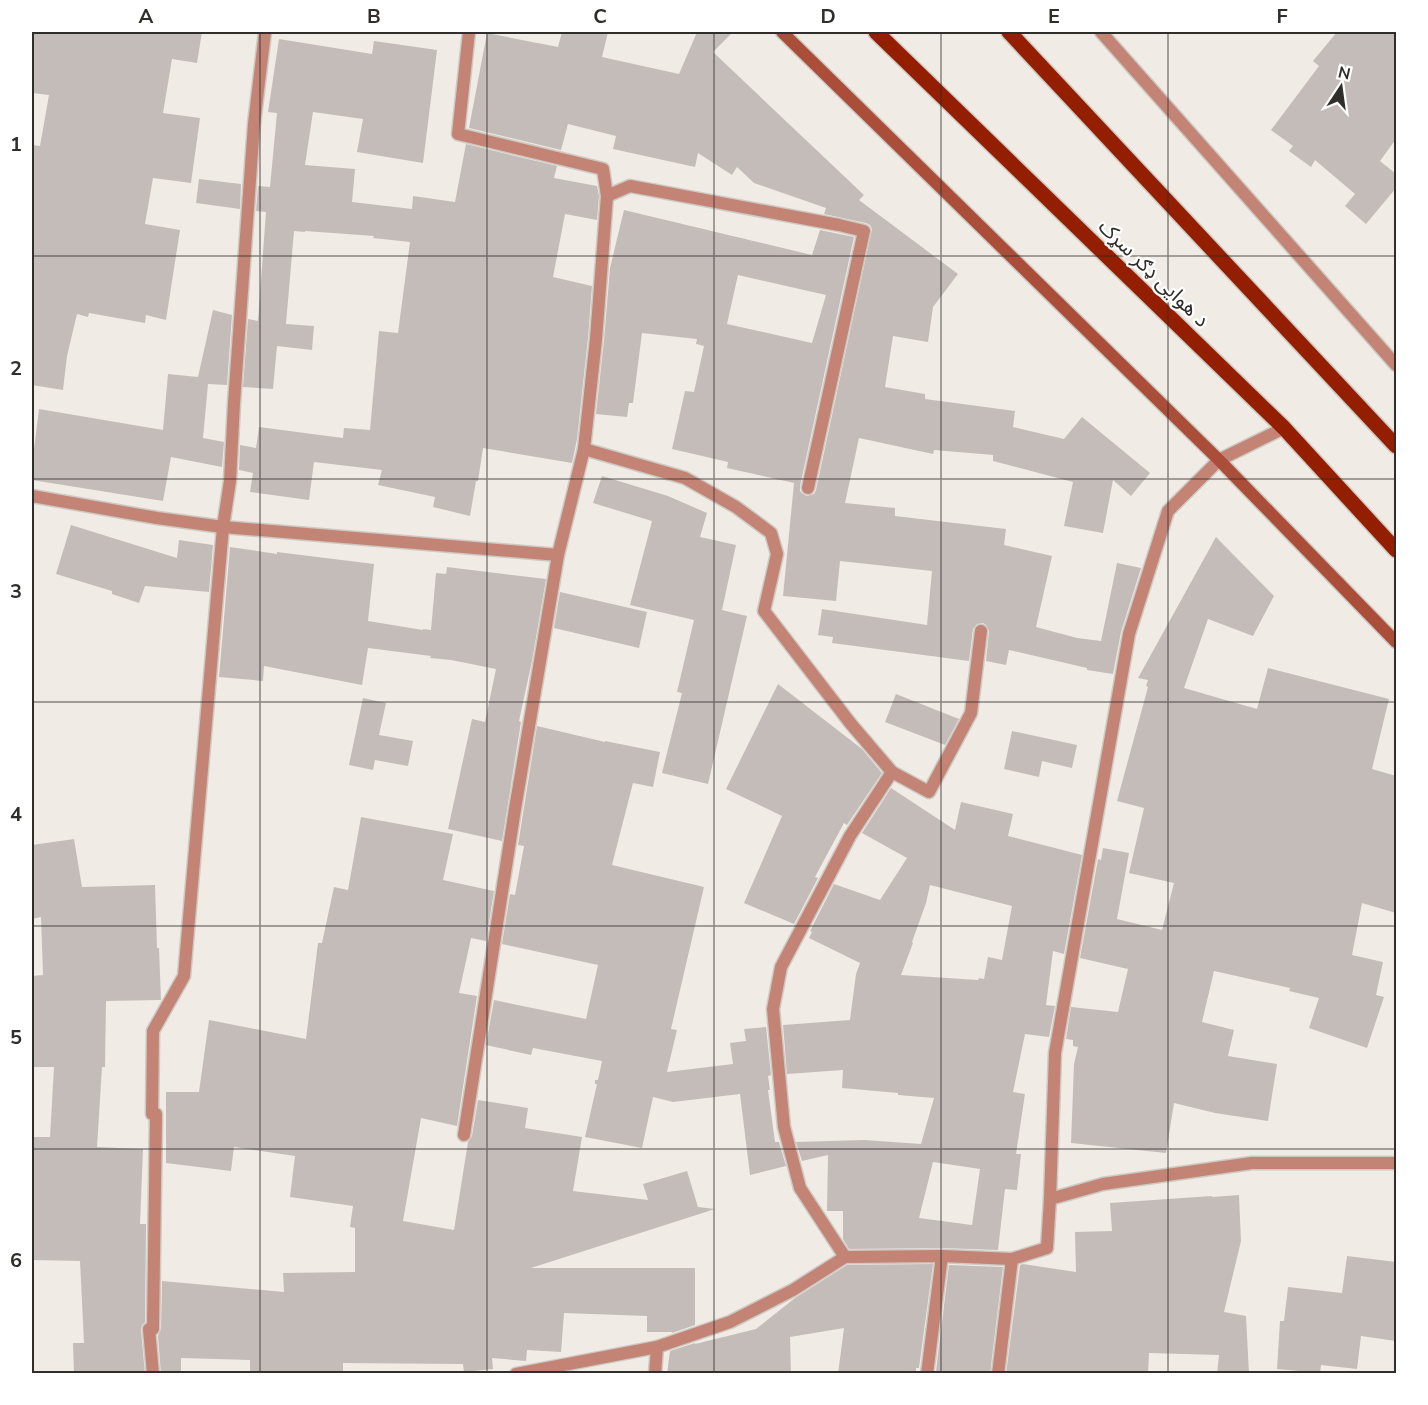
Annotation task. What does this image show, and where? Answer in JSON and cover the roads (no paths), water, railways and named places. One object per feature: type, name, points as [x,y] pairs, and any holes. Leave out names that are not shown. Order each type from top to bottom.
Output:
[{"type":"main road","name":"د هوایی ډګر سړک","points":[[876,32],[1284,428],[1396,550]]},
{"type":"main road","points":[[1009,32],[1396,446]]},
{"type":"street","points":[[153,1374],[149,1329],[153,1329],[156,1114],[152,1114],[153,1031],[184,976],[223,527],[230,482],[254,124],[266,32]]},
{"type":"street","points":[[464,1136],[515,808],[558,555],[584,449],[596,339],[607,196],[603,169],[458,134],[469,32]]},
{"type":"street","points":[[783,32],[1220,460],[1396,642]]},
{"type":"street","points":[[1101,32],[1396,365]]},
{"type":"street","points":[[607,196],[630,186],[864,231],[808,488]]},
{"type":"street","points":[[516,1374],[657,1347],[730,1322],[793,1290],[844,1257],[942,1256],[1012,1259],[1047,1248],[1055,1053],[1129,634],[1168,511],[1220,460],[1284,428]]},
{"type":"street","points":[[584,449],[685,478],[736,507],[771,533],[777,554],[764,611],[851,724],[892,772],[928,792],[971,713],[981,632]]},
{"type":"street","points":[[32,496],[156,518],[223,527],[558,555]]},
{"type":"street","points":[[844,1257],[800,1188],[784,1127],[773,1009],[781,967],[850,836],[892,772]]},
{"type":"street","points":[[1050,1199],[1103,1184],[1252,1163],[1396,1163]]},
{"type":"street","points":[[927,1374],[942,1256]]},
{"type":"street","points":[[998,1374],[1012,1259]]},
{"type":"street","points":[[655,1374],[657,1347]]}]
